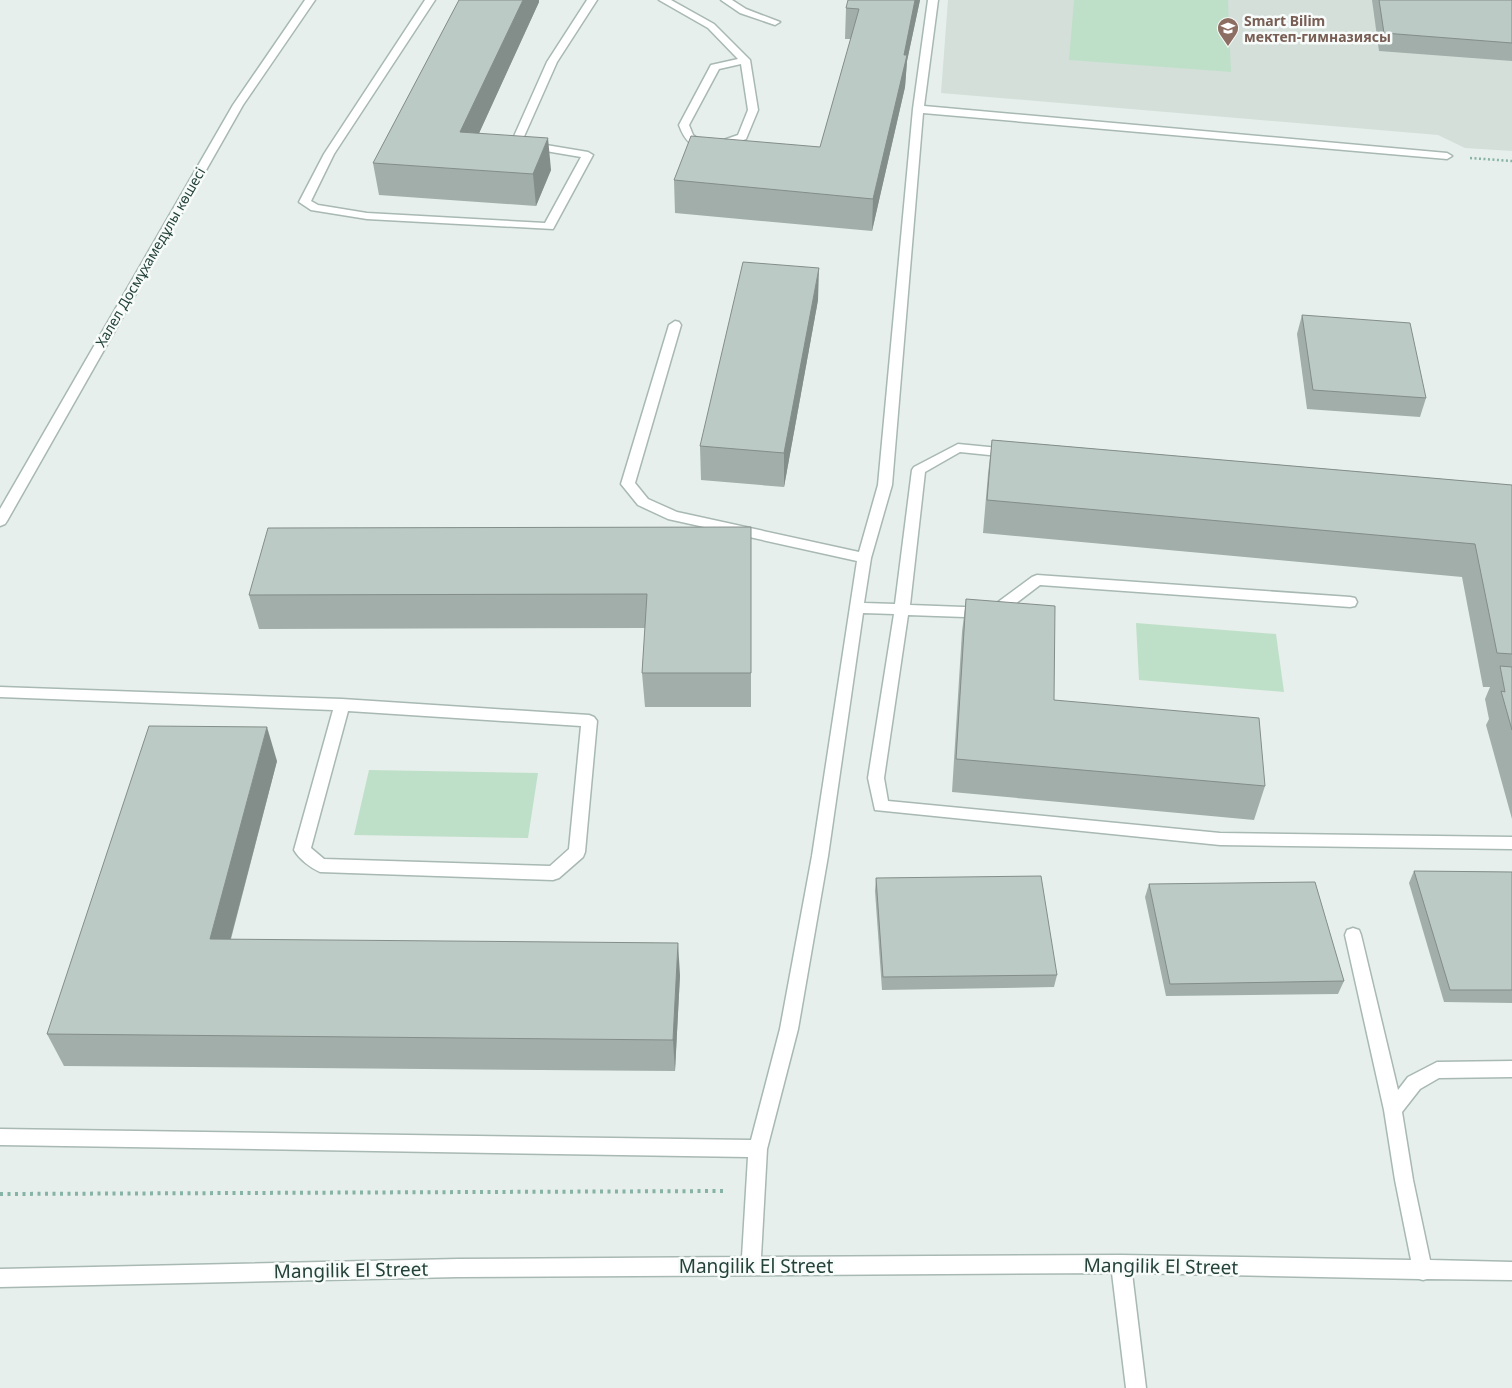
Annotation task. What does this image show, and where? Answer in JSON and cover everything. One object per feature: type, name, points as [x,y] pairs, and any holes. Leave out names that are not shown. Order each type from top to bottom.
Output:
[{"type":"street","name":"Халел Досмұхамедұлы көшесі","points":[[2,514],[238,105],[310,0]]},
{"type":"street","points":[[430,0],[329,154],[304,202],[315,208],[367,216],[549,227],[588,155],[516,143],[552,62],[592,0]]},
{"type":"street","points":[[664,0],[711,26],[745,60],[753,110],[742,137],[716,148],[699,146],[687,137],[684,125],[709,77],[715,67],[745,60]]},
{"type":"street","points":[[726,0],[743,11],[775,22]]},
{"type":"street","points":[[751,1266],[758,1149],[789,1029],[820,856],[864,558],[886,485],[918,109],[933,0]]},
{"type":"street","points":[[918,109],[1447,156]]},
{"type":"street","points":[[675,325],[628,484],[643,502],[673,516],[864,558]]},
{"type":"street","points":[[1027,455],[958,448],[919,470],[902,609],[876,778],[881,806],[1220,839],[1512,843]]},
{"type":"street","points":[[856,608],[992,613],[1037,580],[1350,602]]},
{"type":"street","points":[[0,692],[342,705],[589,721],[577,852],[553,873],[320,865],[302,850],[342,705]]},
{"type":"street","points":[[1353,935],[1392,1110],[1423,1271]]},
{"type":"street","points":[[1392,1110],[1414,1083],[1437,1070],[1512,1069]]},
{"type":"street","points":[[0,1137],[758,1149]]},
{"type":"street","points":[[1120,1264],[1136,1388]]},
{"type":"street","name":"Mangilik El Street","points":[[0,1278],[448,1268],[1120,1264],[1423,1271],[1512,1271]]},
{"type":"path","points":[[1447,156],[1512,161]]},
{"type":"path","points":[[0,1194],[756,1191]]},
{"type":"shaded area","name":"Smart Bilim мектеп-гимназиясы","points":[[948,0],[1512,0],[1512,151],[1465,148],[1438,135],[941,93]]},
{"type":"green space","points":[[1074,0],[1228,0],[1231,72],[1069,60]]},
{"type":"green space","points":[[1136,623],[1276,634],[1284,692],[1139,680]]},
{"type":"green space","points":[[369,770],[538,773],[528,838],[354,835]]},
{"type":"building","points":[[459,0],[523,0],[460,132],[548,138],[533,174],[373,163]]},
{"type":"building","points":[[848,0],[915,0],[904,55],[907,55],[873,199],[674,180],[691,136],[820,147],[859,9],[846,8]]},
{"type":"building","points":[[1379,0],[1512,0],[1512,43],[1384,33]]},
{"type":"building","points":[[743,262],[819,268],[784,453],[700,446]]},
{"type":"building","points":[[1302,315],[1410,323],[1426,398],[1313,390]]},
{"type":"building","points":[[992,440],[1512,485],[1512,654],[1497,653],[1475,544],[987,500]]},
{"type":"building","points":[[751,527],[751,673],[642,673],[647,594],[249,595],[268,528]]},
{"type":"building","points":[[966,599],[1055,606],[1054,700],[1259,718],[1265,786],[956,759]]},
{"type":"building","points":[[1500,666],[1512,667],[1512,730],[1501,691],[1505,692]]},
{"type":"building","points":[[149,726],[267,727],[210,939],[678,943],[673,1040],[47,1034]]},
{"type":"building","points":[[1414,871],[1512,872],[1512,990],[1450,990]]},
{"type":"building","points":[[1041,876],[1057,975],[883,977],[876,878]]},
{"type":"building","points":[[1315,882],[1344,981],[1170,984],[1149,884]]},
{"type":"place","name":"Smart Bilim мектеп-гимназиясы","points":[[1228,47]]}]
